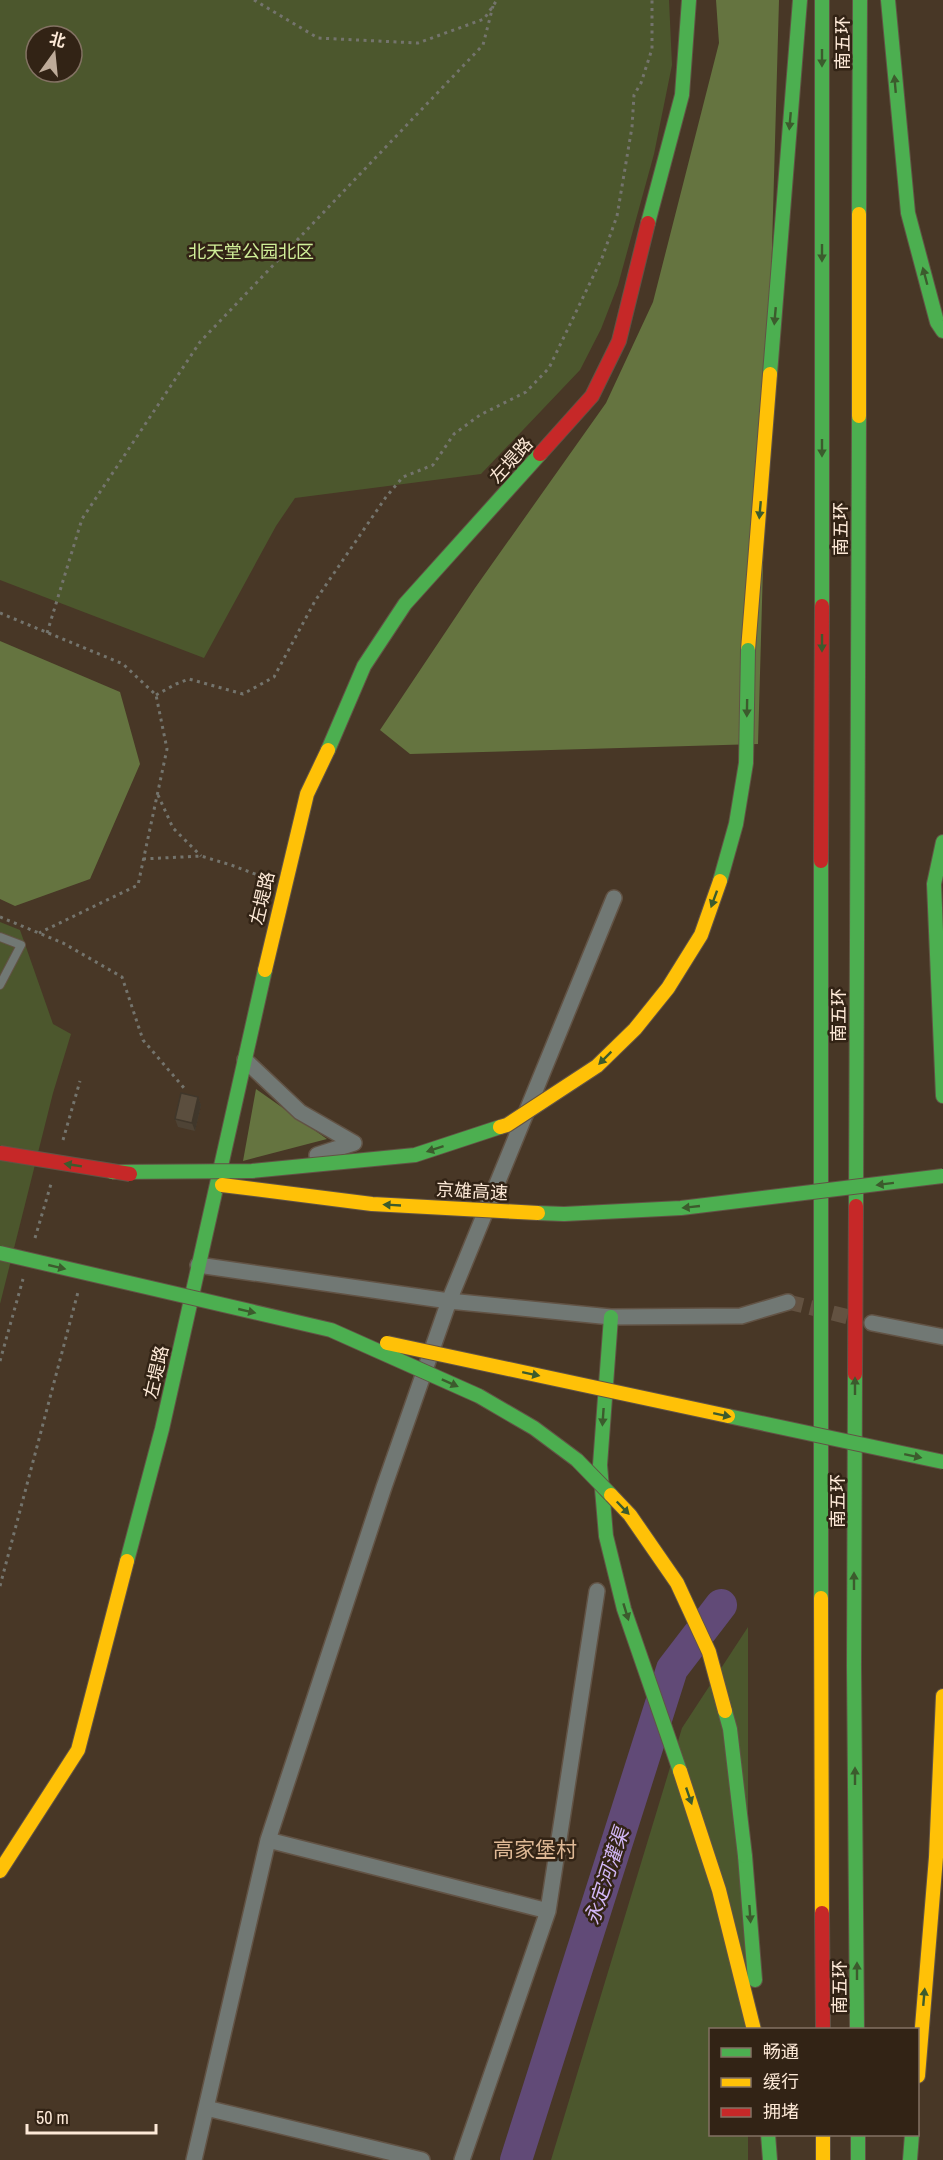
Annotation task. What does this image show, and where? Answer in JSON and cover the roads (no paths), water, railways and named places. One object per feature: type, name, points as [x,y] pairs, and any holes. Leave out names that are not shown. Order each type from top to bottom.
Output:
[{"type":"main road","name":"左堤路","points":[[0,1871],[78,1750],[162,1429],[244,1060],[307,794],[364,666],[405,604],[592,396],[619,341],[682,95],[689,0]]},
{"type":"main road","points":[[112,1172],[252,1171],[415,1155],[507,1125],[597,1066],[634,1029],[668,988],[701,935],[713,903],[736,824],[746,763],[748,650],[800,0]]},
{"type":"main road","name":"南五环","points":[[822,0],[821,1710],[823,2028]]},
{"type":"main road","name":"南五环","points":[[857,2028],[854,1630],[860,0]]},
{"type":"main road","points":[[888,0],[908,213],[938,322],[943,331]]},
{"type":"main road","points":[[943,842],[934,884],[943,1095]]},
{"type":"main road","name":"京雄高速","points":[[0,1153],[112,1172],[372,1204],[564,1214],[681,1208],[943,1176]]},
{"type":"main road","points":[[0,1254],[331,1330],[943,1462]]},
{"type":"main road","points":[[611,1317],[600,1465],[606,1536],[624,1610],[693,1809],[722,1901],[754,2028]]},
{"type":"main road","points":[[331,1330],[479,1396],[534,1428],[577,1460],[630,1515],[677,1583],[709,1652],[730,1729],[745,1856],[759,2028]]},
{"type":"main road","points":[[919,2064],[936,1857],[943,1696]]},
{"type":"main road","points":[[936,1857],[943,1836]]},
{"type":"main road","points":[[768,2136],[770,2160]]},
{"type":"main road","points":[[823,2136],[824,2160]]},
{"type":"main road","points":[[858,2136],[858,2160]]},
{"type":"main road","points":[[910,2160],[912,2136]]},
{"type":"street","points":[[194,2160],[268,1840],[384,1487],[449,1301],[614,898]]},
{"type":"street","points":[[213,1198],[284,1166],[354,1143],[300,1112],[244,1060]]},
{"type":"street","points":[[198,1265],[449,1301],[611,1317],[741,1316],[788,1302]]},
{"type":"street","points":[[872,1323],[943,1337]]},
{"type":"street","points":[[462,2160],[548,1911],[597,1591]]},
{"type":"street","points":[[268,1840],[548,1911]]},
{"type":"street","points":[[206,2109],[422,2160]]},
{"type":"lane","points":[[0,937],[21,945],[0,985]]},
{"type":"waterway","name":"永定河灌渠","points":[[516,2160],[672,1669],[721,1605]]},
{"type":"tunnel","points":[[788,1302],[861,1320]]},
{"type":"district","name":"高家堡村","points":[[535,1849]]},
{"type":"park label","name":"北天堂公园北区","points":[[251,251]]}]
